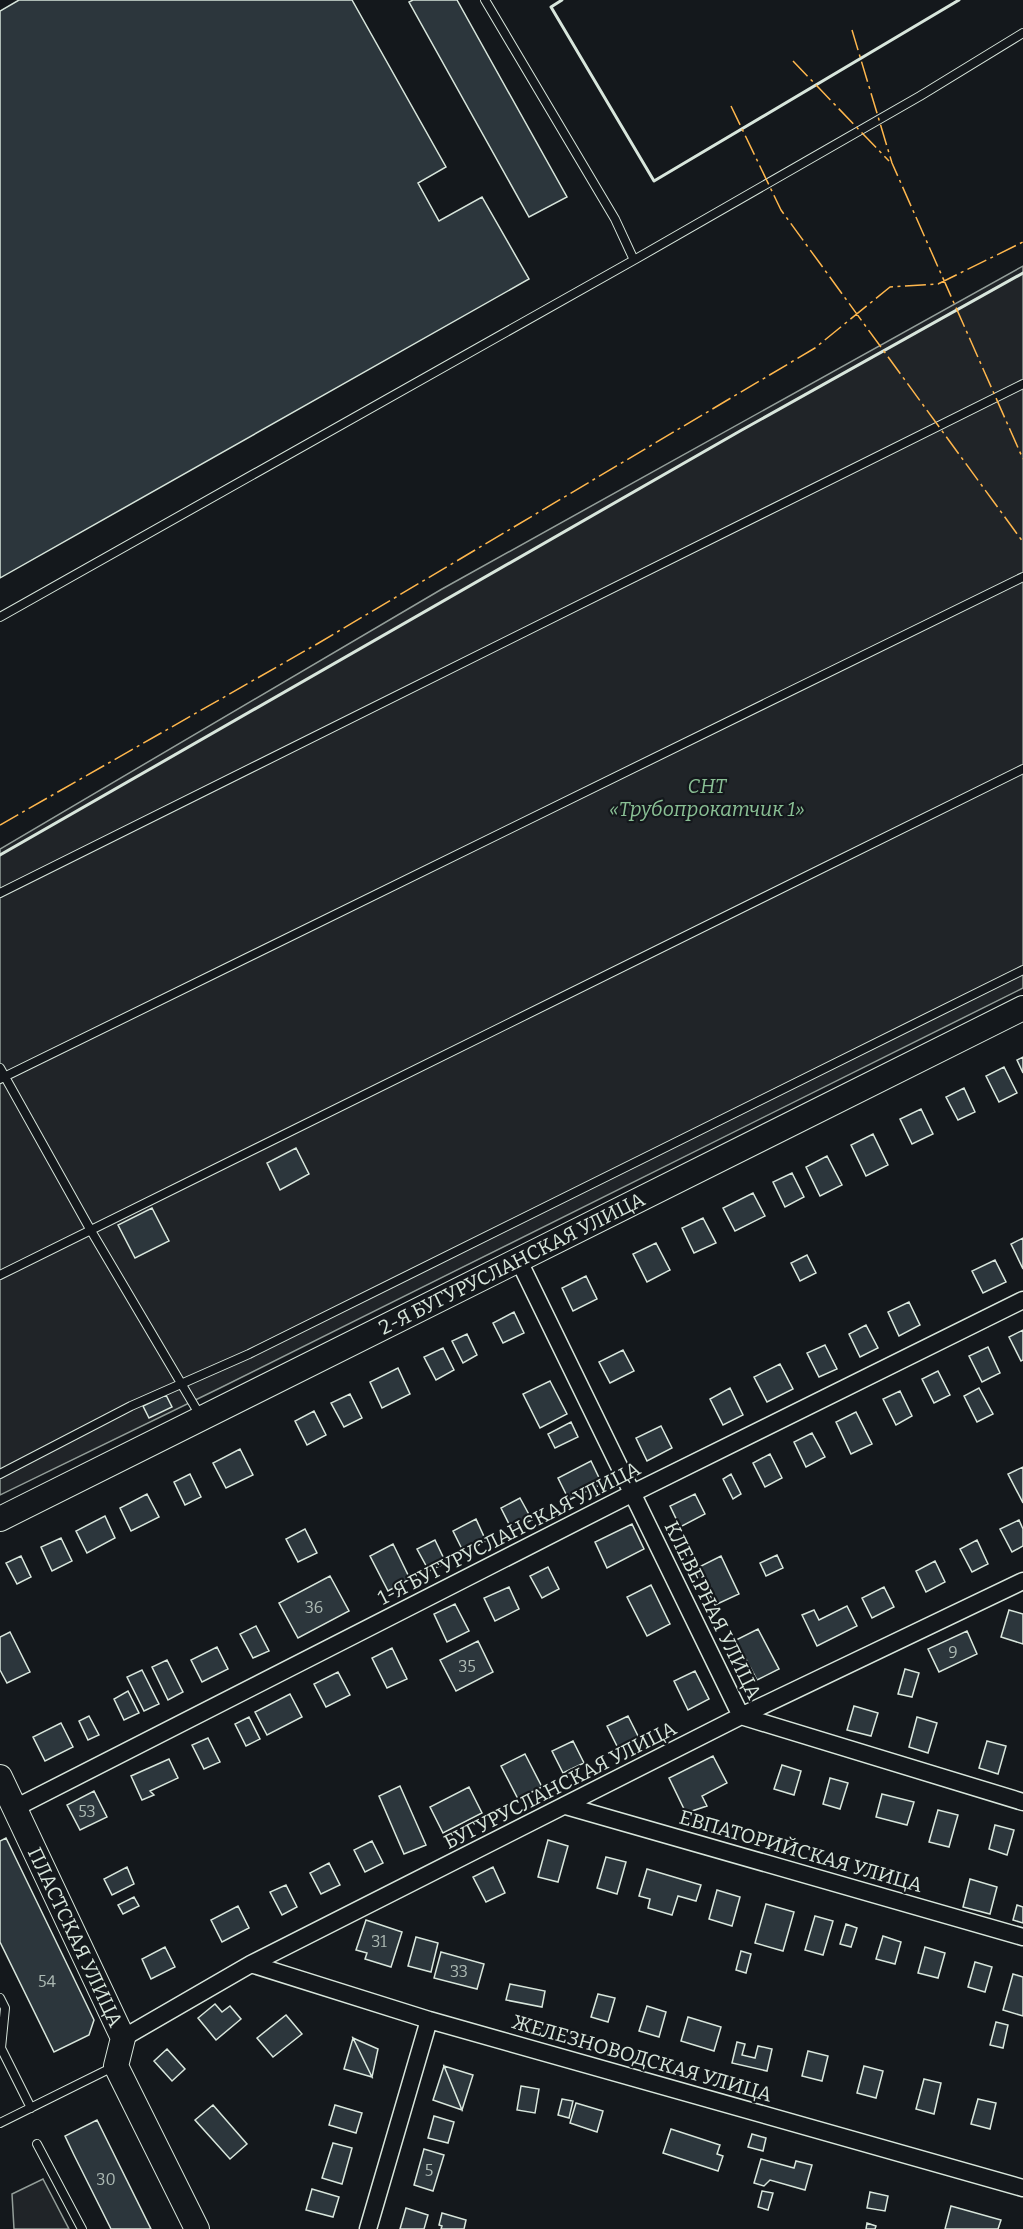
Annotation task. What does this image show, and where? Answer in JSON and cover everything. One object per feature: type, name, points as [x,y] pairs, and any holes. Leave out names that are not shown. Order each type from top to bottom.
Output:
[{"type":"street","name":"2-Я БУГУРУСЛАНСКАЯ УЛИЦА","points":[[0,1519],[518,1258],[1023,1008]]},
{"type":"street","name":"КЛЕВЕРНАЯ УЛИЦА","points":[[518,1258],[741,1716],[1023,1802]]},
{"type":"street","name":"1-Я БУГУРУСЛАНСКАЯ УЛИЦА","points":[[11,1810],[633,1493],[1023,1300]]},
{"type":"street","name":"БУГУРУСЛАНСКАЯ УЛИЦА","points":[[123,2038],[251,1964],[741,1716],[1020,1585]]},
{"type":"street","name":"ПЛАСТСКАЯ УЛИЦА","points":[[0,1777],[11,1810],[123,2038],[116,2066]]},
{"type":"street","name":"ЕВПАТОРИЙСКАЯ УЛИЦА","points":[[566,1806],[1023,1937]]},
{"type":"street","name":"ЖЕЛЕЗНОВОДСКАЯ УЛИЦА","points":[[251,1964],[429,2020],[1023,2188]]},
{"type":"street","points":[[368,2229],[429,2020]]},
{"type":"street","points":[[116,2066],[197,2229]]},
{"type":"lane","points":[[485,0],[615,219],[634,260]]},
{"type":"lane","points":[[0,616],[634,260],[920,96],[1023,33]]},
{"type":"lane","points":[[0,893],[1023,384]]},
{"type":"lane","points":[[2,1078],[1023,577]]},
{"type":"lane","points":[[0,1275],[1023,769]]},
{"type":"lane","points":[[0,1474],[131,1406],[183,1385],[1023,970]]},
{"type":"lane","points":[[0,1068],[2,1078],[201,1418]]},
{"type":"lane","points":[[0,1998],[5,2008],[1,2048],[30,2108]]},
{"type":"lane","points":[[0,2123],[116,2066]]},
{"type":"lane","points":[[37,2144],[82,2229]]},
{"type":"green space","name":"СНТ «Трубопрокатчик 1»","points":[[1023,266],[1023,988],[220,1388],[0,1495],[0,849],[442,589]]},
{"type":"green space","points":[[43,2179],[69,2229],[14,2229],[12,2194]]},
{"type":"building","points":[[19,0],[352,0],[446,167],[418,183],[439,221],[482,197],[529,279],[0,578],[0,11]]},
{"type":"building","points":[[413,0],[457,0],[567,197],[529,217],[409,2]]},
{"type":"building","points":[[1023,1057],[1023,1073],[1017,1060]]},
{"type":"building","points":[[1004,1067],[1017,1093],[999,1102],[986,1076]]},
{"type":"building","points":[[964,1088],[975,1112],[958,1120],[946,1097]]},
{"type":"building","points":[[921,1109],[933,1134],[912,1144],[900,1119]]},
{"type":"building","points":[[873,1134],[888,1165],[866,1176],[851,1145]]},
{"type":"building","points":[[296,1148],[309,1174],[280,1190],[267,1163]]},
{"type":"building","points":[[827,1156],[842,1185],[820,1196],[806,1167]]},
{"type":"building","points":[[792,1173],[804,1197],[785,1207],[773,1182]]},
{"type":"building","points":[[753,1193],[765,1216],[735,1231],[723,1208]]},
{"type":"building","points":[[152,1208],[169,1241],[135,1258],[118,1225]]},
{"type":"building","points":[[703,1218],[716,1243],[694,1253],[682,1228]]},
{"type":"building","points":[[1023,1238],[1023,1269],[1011,1244]]},
{"type":"building","points":[[656,1243],[670,1270],[647,1282],[633,1254]]},
{"type":"building","points":[[807,1255],[816,1273],[800,1281],[791,1263]]},
{"type":"building","points":[[995,1260],[1006,1282],[983,1293],[972,1271]]},
{"type":"building","points":[[586,1276],[597,1299],[573,1311],[562,1288]]},
{"type":"building","points":[[909,1302],[920,1325],[899,1336],[888,1312]]},
{"type":"building","points":[[514,1312],[524,1333],[503,1343],[493,1323]]},
{"type":"building","points":[[866,1325],[878,1348],[860,1357],[849,1334]]},
{"type":"building","points":[[1023,1330],[1023,1360],[1021,1361],[1009,1337]]},
{"type":"building","points":[[467,1334],[477,1355],[463,1363],[452,1341]]},
{"type":"building","points":[[825,1345],[837,1369],[819,1377],[807,1353]]},
{"type":"building","points":[[988,1347],[1000,1373],[982,1382],[969,1356]]},
{"type":"building","points":[[443,1348],[454,1370],[436,1380],[424,1357]]},
{"type":"building","points":[[623,1350],[634,1371],[610,1383],[599,1362]]},
{"type":"building","points":[[780,1364],[793,1389],[767,1402],[754,1377]]},
{"type":"building","points":[[398,1368],[410,1394],[382,1408],[370,1382]]},
{"type":"building","points":[[938,1371],[950,1395],[934,1403],[922,1379]]},
{"type":"building","points":[[550,1381],[567,1414],[540,1428],[523,1394]]},
{"type":"building","points":[[730,1388],[743,1415],[723,1425],[710,1399]]},
{"type":"building","points":[[979,1388],[993,1414],[977,1422],[964,1396]]},
{"type":"building","points":[[900,1391],[912,1416],[896,1425],[883,1399]]},
{"type":"building","points":[[350,1394],[362,1418],[344,1427],[331,1403]]},
{"type":"building","points":[[166,1395],[172,1407],[149,1418],[143,1406]]},
{"type":"building","points":[[314,1411],[326,1435],[307,1445],[295,1421]]},
{"type":"building","points":[[856,1412],[872,1444],[851,1454],[836,1422]]},
{"type":"building","points":[[571,1422],[578,1437],[555,1448],[548,1434]]},
{"type":"building","points":[[661,1426],[672,1448],[647,1461],[636,1438]]},
{"type":"building","points":[[812,1433],[825,1457],[806,1467],[794,1442]]},
{"type":"building","points":[[240,1449],[253,1475],[226,1488],[213,1463]]},
{"type":"building","points":[[770,1454],[782,1478],[765,1487],[753,1463]]},
{"type":"building","points":[[591,1461],[602,1484],[569,1500],[558,1478]]},
{"type":"building","points":[[1023,1467],[1023,1503],[1008,1474]]},
{"type":"building","points":[[190,1474],[201,1497],[185,1505],[174,1482]]},
{"type":"building","points":[[731,1474],[741,1494],[733,1499],[723,1479]]},
{"type":"building","points":[[147,1494],[159,1517],[131,1531],[120,1508]]},
{"type":"building","points":[[695,1494],[705,1514],[680,1527],[670,1506]]},
{"type":"building","points":[[520,1498],[532,1520],[512,1530],[501,1508]]},
{"type":"building","points":[[105,1516],[115,1538],[87,1553],[76,1531]]},
{"type":"building","points":[[476,1519],[486,1541],[464,1553],[453,1531]]},
{"type":"building","points":[[1019,1520],[1023,1529],[1023,1546],[1012,1552],[1000,1529]]},
{"type":"building","points":[[632,1524],[644,1549],[607,1568],[595,1542]]},
{"type":"building","points":[[305,1529],[317,1553],[298,1562],[286,1539]]},
{"type":"building","points":[[61,1538],[72,1561],[52,1571],[41,1547]]},
{"type":"building","points":[[435,1540],[446,1563],[429,1571],[417,1549]]},
{"type":"building","points":[[977,1540],[988,1564],[972,1572],[960,1549]]},
{"type":"building","points":[[393,1544],[410,1579],[388,1591],[370,1556]]},
{"type":"building","points":[[777,1555],[783,1568],[766,1576],[760,1563]]},
{"type":"building","points":[[21,1556],[31,1577],[17,1584],[6,1563]]},
{"type":"building","points":[[721,1556],[739,1594],[715,1605],[697,1568]]},
{"type":"building","points":[[935,1561],[945,1582],[926,1592],[916,1571]]},
{"type":"building","points":[[548,1567],[559,1589],[542,1598],[530,1576]]},
{"type":"building","points":[[330,1576],[349,1611],[298,1638],[279,1603]]},
{"type":"building","points":[[651,1585],[670,1624],[647,1636],[627,1597]]},
{"type":"building","points":[[509,1587],[519,1609],[495,1621],[484,1598]]},
{"type":"building","points":[[884,1587],[894,1607],[872,1618],[862,1598]]},
{"type":"building","points":[[455,1604],[469,1631],[447,1642],[434,1614]]},
{"type":"building","points":[[847,1606],[857,1626],[817,1646],[802,1615],[814,1610],[819,1620]]},
{"type":"building","points":[[1009,1610],[1023,1614],[1023,1644],[1001,1637]]},
{"type":"building","points":[[256,1626],[269,1651],[253,1658],[240,1634]]},
{"type":"building","points":[[758,1629],[779,1669],[757,1680],[736,1640]]},
{"type":"building","points":[[967,1631],[977,1654],[939,1672],[928,1649]]},
{"type":"building","points":[[10,1632],[30,1672],[7,1683],[0,1670],[0,1637]]},
{"type":"building","points":[[478,1641],[493,1672],[456,1691],[440,1660]]},
{"type":"building","points":[[217,1647],[228,1669],[202,1682],[191,1660]]},
{"type":"building","points":[[392,1648],[407,1679],[387,1688],[372,1658]]},
{"type":"building","points":[[167,1660],[183,1692],[168,1700],[152,1667]]},
{"type":"building","points":[[905,1669],[919,1673],[912,1697],[898,1694]]},
{"type":"building","points":[[142,1670],[159,1704],[144,1711],[127,1677]]},
{"type":"building","points":[[695,1671],[709,1699],[688,1710],[674,1681]]},
{"type":"building","points":[[338,1672],[350,1695],[326,1707],[314,1684]]},
{"type":"building","points":[[128,1691],[139,1713],[124,1720],[114,1699]]},
{"type":"building","points":[[290,1694],[302,1717],[267,1735],[255,1712]]},
{"type":"building","points":[[854,1706],[878,1713],[871,1736],[847,1730]]},
{"type":"building","points":[[89,1716],[99,1735],[88,1740],[79,1721]]},
{"type":"building","points":[[628,1716],[639,1738],[618,1748],[607,1726]]},
{"type":"building","points":[[249,1717],[260,1739],[246,1746],[235,1724]]},
{"type":"building","points":[[917,1717],[937,1723],[928,1753],[909,1747]]},
{"type":"building","points":[[61,1723],[73,1747],[45,1761],[33,1737]]},
{"type":"building","points":[[208,1738],[220,1762],[204,1769],[192,1745]]},
{"type":"building","points":[[573,1741],[584,1763],[563,1773],[552,1751]]},
{"type":"building","points":[[987,1741],[1006,1746],[998,1774],[979,1768]]},
{"type":"building","points":[[525,1754],[542,1787],[518,1799],[501,1766]]},
{"type":"building","points":[[713,1756],[727,1783],[702,1796],[707,1806],[686,1813],[669,1778]]},
{"type":"building","points":[[169,1759],[178,1778],[150,1791],[154,1795],[142,1800],[131,1776]]},
{"type":"building","points":[[782,1765],[801,1771],[794,1795],[774,1789]]},
{"type":"building","points":[[830,1778],[848,1783],[840,1809],[823,1804]]},
{"type":"building","points":[[400,1786],[426,1845],[404,1854],[379,1796]]},
{"type":"building","points":[[469,1787],[482,1813],[443,1833],[430,1807]]},
{"type":"building","points":[[94,1791],[107,1817],[80,1830],[67,1805]]},
{"type":"building","points":[[882,1794],[914,1802],[907,1825],[876,1817]]},
{"type":"building","points":[[938,1810],[958,1815],[949,1847],[929,1842]]},
{"type":"building","points":[[995,1825],[1014,1830],[1007,1855],[989,1849]]},
{"type":"building","points":[[6,1838],[94,2020],[89,2035],[54,2052],[0,1942],[0,1841]]},
{"type":"building","points":[[548,1840],[568,1846],[558,1882],[538,1877]]},
{"type":"building","points":[[372,1841],[383,1863],[365,1872],[354,1850]]},
{"type":"building","points":[[606,1857],[626,1862],[617,1894],[597,1888]]},
{"type":"building","points":[[329,1863],[340,1885],[321,1894],[310,1873]]},
{"type":"building","points":[[127,1867],[134,1884],[112,1895],[104,1879]]},
{"type":"building","points":[[493,1867],[505,1893],[486,1902],[473,1877]]},
{"type":"building","points":[[647,1869],[701,1885],[696,1901],[678,1896],[672,1915],[648,1908],[650,1899],[639,1896]]},
{"type":"building","points":[[970,1879],[997,1887],[990,1914],[963,1907]]},
{"type":"building","points":[[286,1885],[297,1907],[282,1915],[270,1892]]},
{"type":"building","points":[[717,1890],[740,1897],[732,1926],[709,1919]]},
{"type":"building","points":[[134,1897],[139,1906],[123,1914],[118,1905]]},
{"type":"building","points":[[766,1904],[794,1912],[783,1951],[755,1943]]},
{"type":"building","points":[[1017,1905],[1023,1907],[1023,1923],[1013,1920]]},
{"type":"building","points":[[238,1906],[249,1928],[222,1942],[211,1920]]},
{"type":"building","points":[[815,1916],[833,1921],[823,1955],[805,1950]]},
{"type":"building","points":[[366,1920],[402,1932],[391,1967],[365,1959],[367,1953],[356,1950]]},
{"type":"building","points":[[846,1924],[857,1928],[851,1947],[840,1944]]},
{"type":"building","points":[[883,1936],[901,1942],[895,1964],[876,1959]]},
{"type":"building","points":[[416,1937],[438,1943],[431,1972],[408,1966]]},
{"type":"building","points":[[165,1947],[175,1967],[151,1979],[142,1959]]},
{"type":"building","points":[[925,1947],[945,1953],[938,1978],[918,1973]]},
{"type":"building","points":[[741,1951],[751,1954],[746,1973],[736,1970]]},
{"type":"building","points":[[441,1952],[484,1964],[477,1989],[434,1978]]},
{"type":"building","points":[[975,1962],[992,1967],[985,1992],[968,1987]]},
{"type":"building","points":[[1013,1974],[1023,1977],[1023,2016],[1003,2010]]},
{"type":"building","points":[[510,1984],[545,1991],[542,2007],[506,2000]]},
{"type":"building","points":[[598,1994],[615,1998],[608,2022],[591,2017]]},
{"type":"building","points":[[215,2004],[222,2012],[230,2006],[241,2019],[216,2040],[198,2018]]},
{"type":"building","points":[[647,2006],[666,2012],[659,2037],[639,2031]]},
{"type":"building","points":[[286,2015],[302,2034],[273,2057],[257,2038]]},
{"type":"building","points":[[688,2017],[721,2027],[714,2051],[681,2041]]},
{"type":"building","points":[[996,2022],[1008,2025],[1003,2048],[990,2045]]},
{"type":"building","points":[[353,2038],[372,2077],[344,2069]]},
{"type":"building","points":[[353,2038],[378,2049],[372,2077]]},
{"type":"building","points":[[737,2042],[745,2044],[742,2055],[755,2058],[758,2046],[772,2049],[767,2071],[732,2063]]},
{"type":"building","points":[[167,2049],[185,2069],[172,2081],[154,2061]]},
{"type":"building","points":[[808,2051],[828,2056],[822,2081],[802,2076]]},
{"type":"building","points":[[444,2066],[462,2110],[433,2100]]},
{"type":"building","points":[[444,2066],[473,2075],[462,2110]]},
{"type":"building","points":[[864,2066],[883,2071],[876,2098],[857,2093]]},
{"type":"building","points":[[924,2079],[941,2083],[934,2114],[916,2109]]},
{"type":"building","points":[[521,2086],[539,2089],[535,2113],[517,2110]]},
{"type":"building","points":[[562,2099],[573,2101],[569,2118],[558,2115]]},
{"type":"building","points":[[978,2099],[996,2103],[990,2129],[971,2124]]},
{"type":"building","points":[[576,2103],[603,2111],[597,2132],[570,2123]]},
{"type":"building","points":[[213,2105],[247,2144],[230,2159],[195,2120]]},
{"type":"building","points":[[335,2105],[362,2113],[356,2133],[329,2125]]},
{"type":"building","points":[[434,2116],[454,2122],[448,2143],[428,2138]]},
{"type":"building","points":[[97,2120],[151,2229],[111,2229],[74,2155],[65,2136]]},
{"type":"building","points":[[671,2129],[720,2145],[717,2154],[723,2156],[718,2171],[663,2153]]},
{"type":"building","points":[[752,2134],[766,2138],[763,2151],[748,2147]]},
{"type":"building","points":[[333,2143],[352,2148],[342,2184],[322,2178]]},
{"type":"building","points":[[424,2149],[444,2155],[433,2191],[414,2185]]},
{"type":"building","points":[[761,2159],[794,2168],[796,2161],[812,2165],[805,2190],[770,2180],[764,2186],[754,2183]]},
{"type":"building","points":[[312,2189],[339,2197],[333,2217],[306,2210]]},
{"type":"building","points":[[762,2191],[773,2193],[768,2210],[758,2207]]},
{"type":"building","points":[[870,2192],[888,2196],[885,2211],[867,2208]]},
{"type":"building","points":[[951,2206],[1001,2220],[998,2229],[945,2229]]},
{"type":"building","points":[[406,2208],[428,2215],[424,2229],[400,2229]]},
{"type":"building","points":[[442,2213],[466,2220],[464,2229],[441,2229],[442,2226],[439,2225]]},
{"type":"building","points":[[867,2223],[876,2226],[875,2229],[866,2229]]},
{"type":"wall","points":[[562,0],[551,7],[654,181],[959,0]]},
{"type":"wall","points":[[0,855],[740,431],[1023,273]]},
{"type":"power","points":[[852,30],[892,163],[1023,459]]},
{"type":"power","points":[[793,61],[889,161]]},
{"type":"power","points":[[731,106],[781,210],[1023,542]]},
{"type":"power","points":[[0,825],[317,644],[815,348],[890,287],[938,284],[1023,242]]}]
